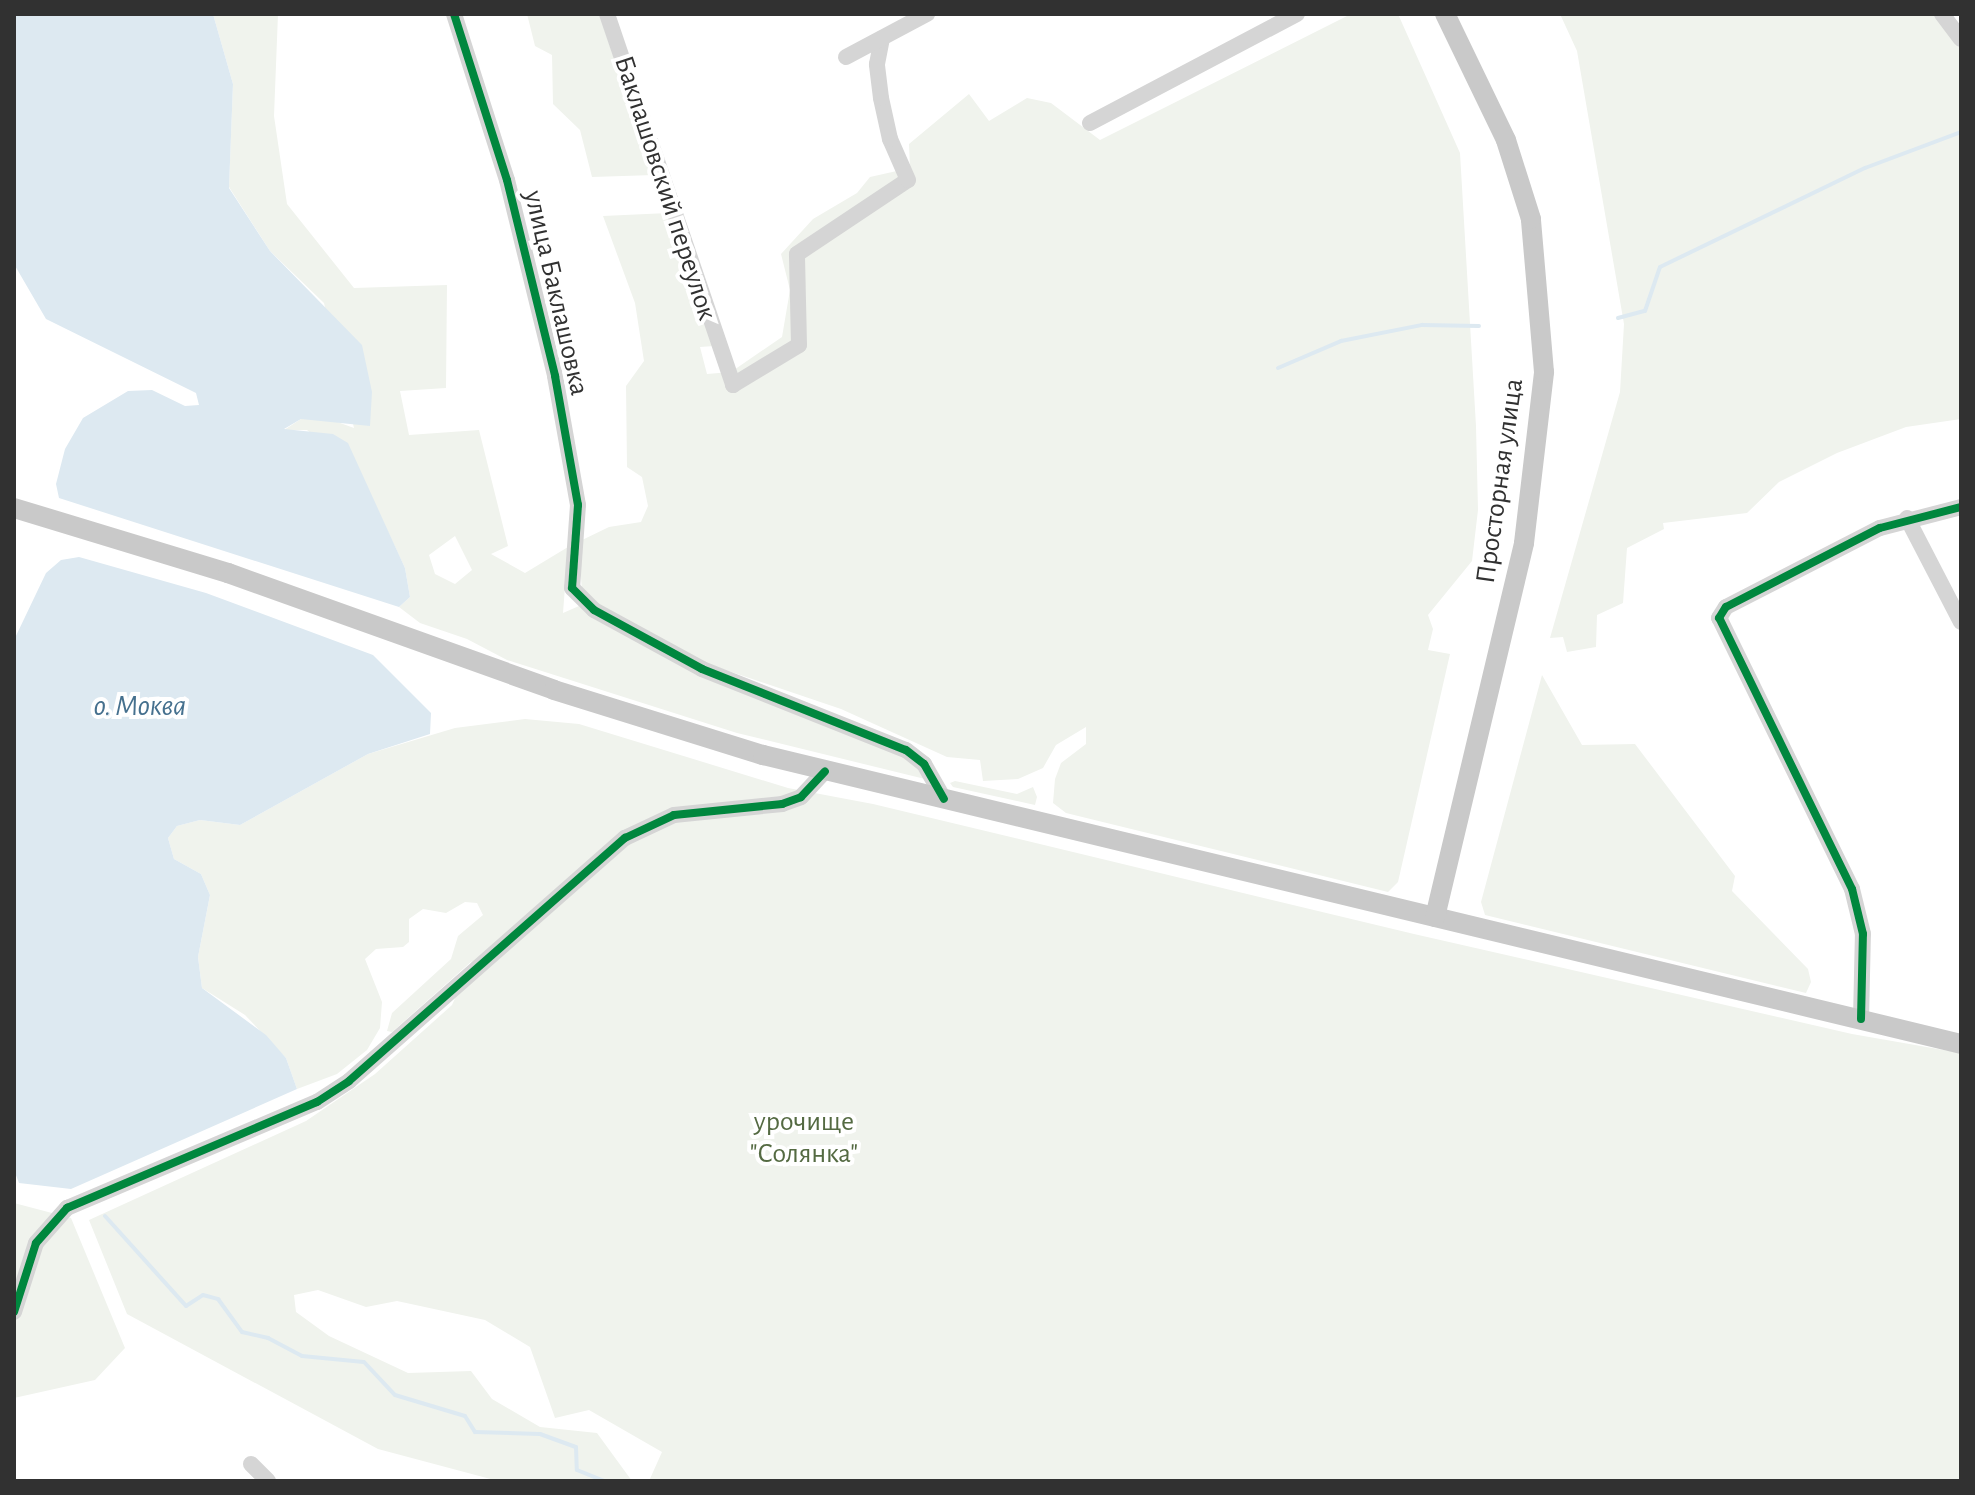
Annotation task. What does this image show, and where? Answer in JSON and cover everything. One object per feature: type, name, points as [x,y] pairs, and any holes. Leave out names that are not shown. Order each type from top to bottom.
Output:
[{"type":"main road","name":"Просторная улица","points":[[1435,917],[1524,543],[1544,372],[1531,219],[1506,140],[1445,14]]},
{"type":"main road","points":[[14,508],[228,573],[457,656],[825,771],[1961,1044]]},
{"type":"street","name":"улица Баклашовка","points":[[454,14],[507,180],[555,376],[578,505],[572,588],[594,610],[702,669],[906,750],[924,764],[944,799]]},
{"type":"street","name":"Баклашовский переулок","points":[[607,14],[722,362],[733,385],[799,345],[797,254],[908,180],[890,139],[881,98],[877,64],[882,38]]},
{"type":"street","points":[[846,57],[927,14]]},
{"type":"street","points":[[1090,123],[1297,14]]},
{"type":"street","points":[[1942,14],[1961,39]]},
{"type":"street","points":[[1856,1018],[1863,934],[1852,889],[1721,630],[1719,618],[1726,607],[1907,518],[1961,507]]},
{"type":"street","points":[[1907,518],[1961,622]]},
{"type":"street","points":[[14,1312],[36,1243],[50,1221],[67,1208],[317,1102],[349,1081],[625,838],[674,815],[782,804],[801,797],[825,771]]},
{"type":"street","points":[[251,1464],[268,1481]]},
{"type":"green space","points":[[213,14],[278,14],[274,116],[287,204],[354,288],[447,285],[446,388],[400,391],[409,435],[479,430],[508,546],[491,554],[525,573],[568,547],[563,613],[579,606],[906,754],[925,779],[737,733],[507,660],[467,639],[420,623],[399,607],[410,597],[405,568],[363,478],[307,430],[284,430],[301,419],[329,419],[354,428],[324,303],[270,251],[229,187],[233,84]],"holes":[[[455,536],[472,570],[455,584],[435,574],[429,555]]]},
{"type":"green space","points":[[527,14],[599,14],[654,175],[592,177],[580,130],[553,104],[552,55],[535,46]]},
{"type":"green space","points":[[1351,14],[1398,14],[1460,153],[1476,426],[1478,510],[1472,561],[1428,615],[1433,629],[1428,650],[1450,654],[1398,882],[1388,892],[1066,813],[1053,803],[1055,779],[1061,763],[1086,744],[1086,727],[1056,745],[1043,768],[1018,779],[983,781],[980,760],[947,757],[841,709],[708,664],[593,602],[582,590],[578,542],[609,527],[641,522],[648,506],[642,477],[627,467],[626,386],[644,361],[635,303],[603,216],[668,213],[714,346],[700,347],[707,374],[731,372],[782,337],[790,290],[781,254],[813,219],[857,193],[870,177],[910,168],[909,144],[969,94],[989,121],[1027,98],[1051,103],[1100,140]]},
{"type":"green space","points":[[1560,14],[1935,14],[1961,45],[1961,419],[1906,427],[1837,453],[1779,482],[1747,513],[1663,523],[1664,529],[1627,548],[1623,603],[1597,615],[1596,647],[1567,652],[1563,637],[1550,638],[1620,392],[1624,324],[1577,51]]},
{"type":"green space","points":[[1542,675],[1582,745],[1635,744],[1735,876],[1732,891],[1808,969],[1811,982],[1806,993],[1485,915],[1481,902]]},
{"type":"green space","name":"урочище \"Солянка\"","points":[[525,719],[579,724],[788,788],[873,804],[1414,934],[1852,1034],[1961,1053],[1961,1481],[649,1481],[662,1452],[589,1410],[555,1418],[530,1347],[485,1320],[397,1301],[366,1307],[318,1290],[294,1295],[296,1312],[329,1336],[408,1373],[471,1371],[492,1399],[540,1427],[597,1433],[632,1481],[498,1481],[378,1449],[127,1314],[89,1220],[306,1121],[375,1074],[452,1005],[472,961],[392,1032],[387,1031],[392,1013],[451,959],[458,936],[483,915],[477,903],[465,902],[446,913],[423,909],[409,919],[409,942],[403,947],[376,949],[365,959],[382,1002],[380,1028],[367,1050],[337,1074],[297,1089],[286,1058],[245,1015],[202,988],[198,957],[210,895],[201,874],[174,859],[168,838],[177,826],[200,820],[240,825],[368,754],[455,728]]},
{"type":"green space","points":[[955,781],[1017,794],[1033,787],[1037,797],[1035,805],[953,787],[950,783]]},
{"type":"green space","points":[[14,1203],[71,1218],[125,1348],[95,1380],[14,1398]]},
{"type":"water","points":[[14,14],[213,14],[233,84],[229,188],[270,251],[362,345],[372,392],[370,426],[301,419],[284,429],[333,434],[348,443],[405,568],[410,597],[399,607],[59,498],[56,484],[65,449],[83,418],[128,391],[152,390],[185,406],[199,405],[196,393],[46,319],[14,264]]},
{"type":"water","name":"о. Моква","points":[[79,557],[206,593],[373,655],[431,713],[430,734],[368,754],[240,825],[200,820],[177,826],[168,838],[174,859],[201,874],[210,895],[198,957],[202,988],[266,1035],[286,1058],[297,1089],[71,1189],[19,1183],[14,1170],[14,640],[46,573],[61,560]]},
{"type":"waterway","points":[[1618,318],[1645,311],[1660,267],[1865,168],[1961,132]]},
{"type":"waterway","points":[[1278,368],[1341,341],[1422,325],[1479,326]]},
{"type":"waterway","points":[[105,1216],[186,1306],[203,1295],[218,1299],[242,1332],[268,1338],[302,1356],[364,1362],[395,1395],[465,1416],[475,1432],[540,1434],[576,1447],[577,1470],[604,1481]]},
{"type":"cycle path","points":[[454,14],[507,180],[555,376],[578,505],[572,588],[594,610],[702,669],[906,750],[924,764],[944,799]]},
{"type":"cycle path","points":[[1861,1019],[1863,934],[1852,889],[1719,618],[1726,607],[1880,528],[1961,507]]},
{"type":"cycle path","points":[[14,1312],[36,1243],[67,1208],[317,1102],[349,1081],[625,838],[674,815],[782,804],[801,797],[825,771]]}]
